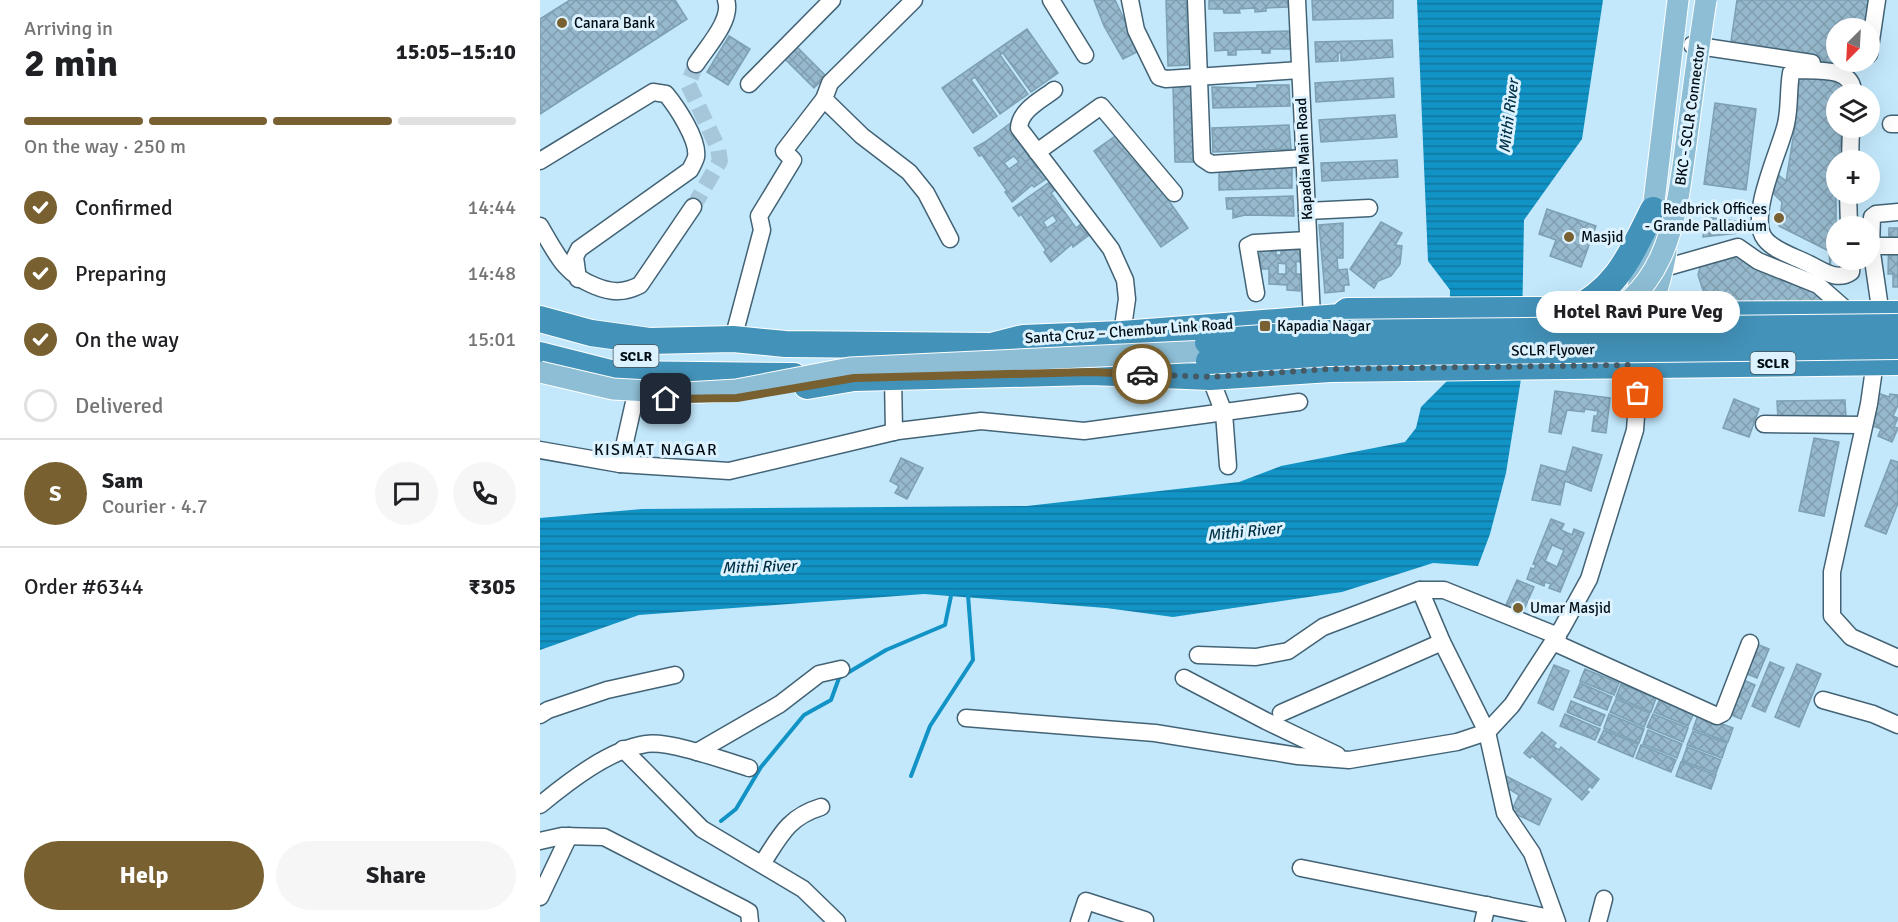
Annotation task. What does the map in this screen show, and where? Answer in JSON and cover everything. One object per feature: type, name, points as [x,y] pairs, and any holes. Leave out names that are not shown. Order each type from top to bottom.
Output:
[{"type":"highway","points":[[1554,315],[1607,289],[1632,252],[1653,210]]},
{"type":"highway","name":"Santa Cruz – Chembur Link Road","points":[[540,319],[619,339],[685,341],[734,356],[785,344],[991,346],[1023,338],[1122,334],[1340,317],[1347,311],[1427,314],[1852,315],[1892,318]]},
{"type":"highway","points":[[1340,317],[1343,368]]},
{"type":"highway","points":[[991,346],[1209,360],[1328,333],[1892,318]]},
{"type":"highway","name":"SCLR","points":[[540,336],[617,354],[685,357],[734,356],[854,378],[1091,372],[1209,360],[1343,368],[1435,366],[1640,368],[1887,362]]},
{"type":"highway","name":"SCLR Flyover","points":[[1209,360],[1329,353],[1898,346]]},
{"type":"highway","name":"SCLR","points":[[540,356],[615,374],[685,376],[734,356]]},
{"type":"highway","points":[[540,380],[579,390],[635,398],[737,398],[854,378]]},
{"type":"main road","points":[[1642,314],[1664,268],[1674,114],[1678,0]]},
{"type":"main road","points":[[1640,368],[1642,314],[1653,210],[1692,45],[1697,0]]},
{"type":"main road","name":"BKC - SCLR Connector","points":[[540,372],[613,389],[685,393],[736,390],[850,369],[1328,343],[1528,341],[1582,328],[1617,310],[1636,294],[1655,270],[1665,251],[1677,210],[1706,0]]},
{"type":"street","points":[[696,64],[722,24],[728,6],[726,0]]},
{"type":"street","points":[[749,84],[832,0]]},
{"type":"street","points":[[734,356],[762,230],[759,216],[793,160],[784,151],[824,99],[830,83],[914,0]]},
{"type":"street","points":[[1051,0],[1085,55]]},
{"type":"street","points":[[1130,0],[1136,30],[1160,76],[1166,79],[1300,70]]},
{"type":"street","points":[[1196,0],[1202,158],[1206,163],[1304,158]]},
{"type":"street","name":"Kapadia Main Road","points":[[1297,0],[1312,318]]},
{"type":"street","points":[[1874,18],[1877,0]]},
{"type":"street","points":[[1692,45],[1826,65]]},
{"type":"street","points":[[1851,270],[1847,275],[1839,277],[1827,273],[1773,245],[1764,238],[1760,225],[1766,179],[1787,122],[1791,73],[1796,70],[1839,73],[1849,77],[1852,84]]},
{"type":"street","points":[[1054,90],[1019,120],[1019,128],[1111,249],[1125,280],[1127,299],[1122,334]]},
{"type":"street","points":[[540,161],[653,92],[666,94],[675,105],[694,142],[696,156],[690,170],[579,249],[575,257],[578,279]]},
{"type":"street","points":[[824,99],[862,136],[909,172],[926,193],[950,239]]},
{"type":"street","points":[[1037,152],[1101,106],[1174,193]]},
{"type":"street","points":[[541,229],[564,265],[578,279],[609,292],[628,291],[640,285],[693,207]]},
{"type":"street","points":[[1307,211],[1369,208]]},
{"type":"street","points":[[1873,216],[1898,212]]},
{"type":"street","points":[[1256,293],[1248,246],[1254,243],[1308,240]]},
{"type":"street","points":[[1880,246],[1898,246]]},
{"type":"street","points":[[1664,268],[1738,247],[1758,261],[1818,285],[1852,315]]},
{"type":"street","points":[[1877,270],[1892,318]]},
{"type":"street","points":[[1209,360],[1224,413],[1228,466]]},
{"type":"street","points":[[1887,362],[1864,425],[1832,572],[1832,616],[1851,638],[1898,658]]},
{"type":"street","points":[[966,718],[1155,733],[1298,756],[1349,760],[1457,742],[1486,732],[1512,705],[1556,639],[1589,579],[1635,430],[1640,368]]},
{"type":"street","points":[[893,377],[894,432]]},
{"type":"street","points":[[620,464],[635,398]]},
{"type":"street","points":[[540,450],[620,464],[729,471],[894,432],[981,421],[1084,431],[1299,402]]},
{"type":"street","points":[[1764,424],[1864,425]]},
{"type":"street","points":[[1301,868],[1485,914],[1556,921],[1532,853],[1505,813],[1486,732],[1442,642],[1420,590]]},
{"type":"street","points":[[1198,655],[1256,657],[1288,651],[1323,627],[1420,590],[1444,590],[1556,639],[1717,716],[1723,713],[1750,643]]},
{"type":"street","points":[[1281,713],[1442,642]]},
{"type":"street","points":[[697,752],[780,704],[819,674],[841,669]]},
{"type":"street","points":[[540,715],[548,710],[607,690],[675,675]]},
{"type":"street","points":[[1184,678],[1266,721],[1349,760]]},
{"type":"street","points":[[1823,700],[1873,714],[1898,725]]},
{"type":"street","points":[[540,805],[564,785],[623,749],[649,743],[697,752],[749,768]]},
{"type":"street","points":[[623,749],[702,829],[803,889],[837,922]]},
{"type":"street","points":[[762,864],[780,835],[800,813],[821,807]]},
{"type":"street","points":[[540,841],[569,836],[604,837],[624,845],[659,868],[744,909],[749,912],[750,922]]},
{"type":"street","points":[[540,897],[569,836]]},
{"type":"street","points":[[1598,922],[1604,899]]},
{"type":"street","points":[[1079,922],[1086,901],[1145,920]]},
{"type":"water","name":"Mithi River","points":[[1417,0],[1603,0],[1582,139],[1524,220],[1521,379],[1506,473],[1490,534],[1478,566],[1433,563],[1342,592],[1173,617],[1106,608],[924,594],[639,615],[540,650],[540,518],[642,509],[1027,506],[1239,482],[1281,466],[1405,442],[1416,428],[1421,407],[1450,378],[1450,290],[1428,261]]},
{"type":"building","points":[[570,0],[675,0],[687,19],[540,114],[540,19]]},
{"type":"building","points":[[1094,0],[1115,0],[1139,51],[1123,59],[1104,26]]},
{"type":"building","points":[[1166,0],[1186,0],[1188,65],[1168,66]]},
{"type":"building","points":[[1209,0],[1288,0],[1288,7],[1266,8],[1266,11],[1255,12],[1255,8],[1239,9],[1240,13],[1224,13],[1223,9],[1209,9]]},
{"type":"building","points":[[1312,0],[1393,0],[1393,18],[1313,20]]},
{"type":"building","points":[[1737,0],[1872,0],[1869,18],[1826,18],[1826,62],[1730,48]]},
{"type":"building","points":[[1027,29],[1058,73],[1031,92],[1003,53],[1000,55],[1028,94],[1000,114],[975,77],[971,80],[997,116],[973,133],[942,88]]},
{"type":"building","points":[[1290,31],[1291,49],[1270,49],[1270,53],[1262,53],[1262,49],[1236,50],[1236,55],[1228,55],[1228,50],[1215,51],[1214,33]]},
{"type":"building","points":[[729,36],[750,49],[728,85],[707,72]]},
{"type":"building","points":[[1392,40],[1393,57],[1341,61],[1341,53],[1338,53],[1338,61],[1316,62],[1315,42]]},
{"type":"building","points":[[796,46],[826,76],[814,88],[783,57]]},
{"type":"building","points":[[1795,73],[1845,79],[1845,84],[1826,84],[1826,138],[1841,138],[1840,150],[1826,150],[1826,204],[1836,204],[1836,216],[1826,216],[1826,250],[1779,226],[1782,202],[1771,191],[1776,173],[1786,181],[1795,126]]},
{"type":"building","points":[[1393,78],[1394,97],[1316,102],[1315,83]]},
{"type":"building","points":[[1257,85],[1289,85],[1290,106],[1213,108],[1212,87],[1257,88]]},
{"type":"building","points":[[1173,86],[1193,86],[1196,162],[1175,162]]},
{"type":"building","points":[[1715,103],[1756,109],[1746,190],[1704,184]]},
{"type":"building","points":[[1395,115],[1397,137],[1321,142],[1319,120]]},
{"type":"building","points":[[1012,122],[1017,129],[1012,133],[1037,168],[1042,165],[1050,176],[1034,187],[1032,185],[1012,202],[982,155],[979,156],[974,148]],"holes":[[[1014,156],[1019,162],[1009,169],[1004,163]]]},
{"type":"building","points":[[1289,125],[1291,149],[1213,152],[1212,128]]},
{"type":"building","points":[[1121,132],[1188,228],[1161,247],[1094,151]]},
{"type":"building","points":[[1397,160],[1398,177],[1322,181],[1321,163]]},
{"type":"building","points":[[1292,167],[1292,188],[1219,190],[1219,170]]},
{"type":"building","points":[[1051,181],[1056,189],[1051,193],[1076,228],[1081,224],[1089,235],[1073,247],[1072,244],[1051,262],[1044,252],[1046,250],[1021,214],[1019,216],[1013,208]],"holes":[[[1053,215],[1057,221],[1047,228],[1043,222]]]},
{"type":"building","points":[[1293,196],[1294,216],[1245,215],[1233,218],[1233,209],[1227,209],[1226,198]]},
{"type":"building","name":"Masjid","points":[[1547,209],[1596,226],[1581,267],[1550,256],[1556,240],[1539,234]]},
{"type":"building","points":[[1706,217],[1741,222],[1739,233],[1703,237]]},
{"type":"building","points":[[1381,222],[1402,233],[1395,245],[1402,246],[1400,264],[1391,276],[1378,281],[1374,288],[1350,269]]},
{"type":"building","points":[[1343,223],[1343,258],[1337,258],[1338,270],[1347,269],[1349,285],[1344,285],[1344,291],[1325,293],[1319,225]]},
{"type":"building","points":[[1889,228],[1898,228],[1898,287],[1893,287],[1893,274],[1888,274]]},
{"type":"building","points":[[1260,249],[1276,249],[1276,255],[1281,255],[1281,249],[1300,249],[1300,262],[1296,261],[1296,274],[1300,274],[1300,291],[1287,290],[1287,285],[1269,284],[1269,269],[1260,269]],"holes":[[[1278,263],[1286,264],[1286,274],[1278,274]]]},
{"type":"building","points":[[1740,253],[1749,265],[1780,281],[1791,280],[1828,300],[1824,304],[1715,304],[1703,290],[1698,275],[1700,267]]},
{"type":"building","points":[[1555,391],[1610,398],[1606,433],[1592,431],[1594,416],[1597,416],[1598,411],[1585,409],[1584,412],[1567,410],[1561,434],[1549,432]]},
{"type":"building","points":[[1878,393],[1889,397],[1890,394],[1898,395],[1898,405],[1893,416],[1898,418],[1894,427],[1898,428],[1892,442],[1878,436],[1881,429],[1865,423]]},
{"type":"building","points":[[1734,399],[1759,409],[1749,437],[1723,428]]},
{"type":"building","points":[[1845,400],[1846,418],[1778,419],[1777,401]]},
{"type":"building","points":[[1814,438],[1839,442],[1824,516],[1799,511]]},
{"type":"building","points":[[1573,447],[1602,455],[1591,491],[1565,481],[1560,505],[1532,500],[1541,465],[1566,472]]},
{"type":"building","points":[[901,458],[923,468],[907,499],[895,493],[899,486],[890,481]]},
{"type":"building","points":[[1891,460],[1898,462],[1898,503],[1886,534],[1865,526]]},
{"type":"building","points":[[1551,519],[1564,524],[1561,530],[1572,535],[1574,529],[1584,533],[1560,592],[1549,588],[1551,584],[1545,582],[1544,586],[1527,579],[1531,568],[1534,569],[1536,565],[1533,564]],"holes":[[[1552,545],[1564,550],[1557,567],[1545,561]]]},
{"type":"building","points":[[1517,580],[1534,587],[1522,614],[1505,607]]},
{"type":"building","points":[[1754,643],[1769,649],[1757,678],[1742,672]]},
{"type":"building","points":[[1770,662],[1784,668],[1765,712],[1752,706]]},
{"type":"building","points":[[1797,664],[1821,674],[1799,727],[1775,717]]},
{"type":"building","points":[[1554,665],[1569,671],[1553,710],[1538,703]]},
{"type":"building","points":[[1585,669],[1619,683],[1614,695],[1580,681]]},
{"type":"building","points":[[1741,679],[1755,685],[1741,719],[1727,713]]},
{"type":"building","points":[[1580,683],[1612,697],[1607,710],[1574,697]]},
{"type":"building","points":[[1621,684],[1656,698],[1651,712],[1616,697]]},
{"type":"building","points":[[1616,699],[1650,713],[1644,727],[1610,712]]},
{"type":"building","points":[[1660,699],[1694,713],[1688,726],[1654,712]]},
{"type":"building","points":[[1571,701],[1605,715],[1600,726],[1567,712]]},
{"type":"building","points":[[1565,714],[1600,729],[1595,740],[1560,726]]},
{"type":"building","points":[[1609,714],[1644,729],[1639,743],[1604,728]]},
{"type":"building","points":[[1653,714],[1688,728],[1683,742],[1647,727]]},
{"type":"building","points":[[1698,715],[1733,728],[1728,742],[1693,729]]},
{"type":"building","points":[[1604,730],[1638,744],[1633,757],[1598,742]]},
{"type":"building","points":[[1648,730],[1682,744],[1677,758],[1643,744]]},
{"type":"building","points":[[1693,731],[1727,743],[1722,758],[1687,745]]},
{"type":"building","points":[[1542,732],[1556,743],[1553,746],[1559,750],[1561,747],[1599,779],[1592,788],[1590,786],[1586,790],[1589,792],[1582,800],[1532,756],[1530,758],[1524,753]]},
{"type":"building","points":[[1641,745],[1676,760],[1671,772],[1636,758]]},
{"type":"building","points":[[1687,747],[1721,760],[1716,773],[1682,761]]},
{"type":"building","points":[[1681,762],[1716,775],[1711,789],[1676,776]]},
{"type":"building","points":[[1504,775],[1551,799],[1539,825],[1511,812],[1519,795],[1499,783]]},
{"type":"waterway","points":[[721,821],[736,809],[761,767],[804,715],[831,700],[839,678],[886,650],[945,625],[952,591]]},
{"type":"waterway","points":[[911,776],[930,726],[973,660],[968,595]]},
{"type":"tunnel","points":[[693,207],[720,161],[718,148],[688,84],[696,64]]},
{"type":"way so far","points":[[1142,374],[1210,377],[1330,369],[1435,366],[1633,365],[1639,375],[1638,393]]},
{"type":"place","name":"Canara Bank","points":[[562,23]]},
{"type":"place","name":"Redbrick Offices - Grande Palladium","points":[[1779,218]]},
{"type":"place","name":"Masjid","points":[[1569,237]]},
{"type":"place","name":"Kapadia Nagar","points":[[1265,326]]},
{"type":"place","name":"Hotel Ravi Pure Veg","points":[[1638,393]]},
{"type":"place","name":"Umar Masjid","points":[[1518,608]]},
{"type":"district","name":"KISMAT NAGAR","points":[[656,450]]},
{"type":"route","points":[[666,399],[737,398],[854,378],[1091,372],[1142,374]]}]
